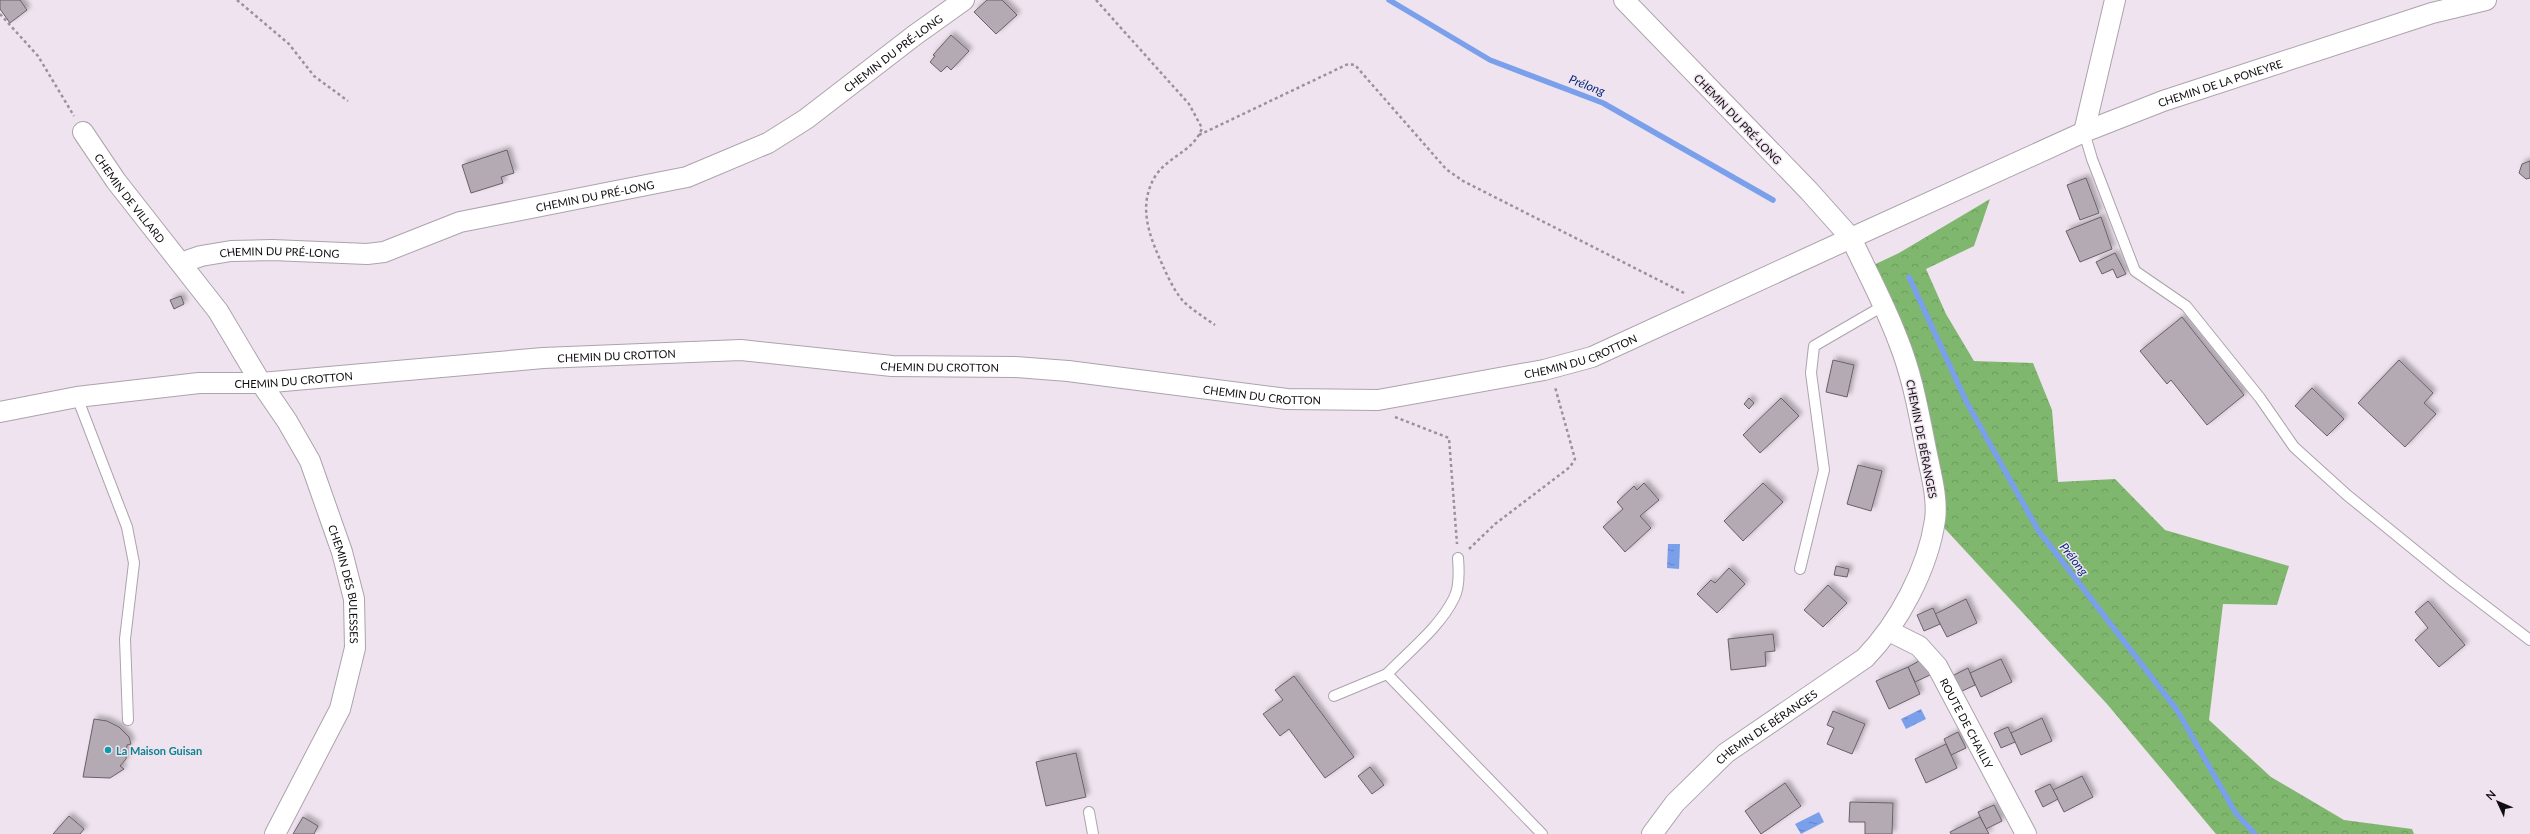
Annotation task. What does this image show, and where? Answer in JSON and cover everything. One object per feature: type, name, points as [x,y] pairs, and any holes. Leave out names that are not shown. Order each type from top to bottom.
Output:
[{"type":"street","name":"CHEMIN DU PRÉ-LONG","points":[[181,263],[200,256],[230,251],[272,250],[367,254],[384,252],[460,222],[687,176],[768,142],[806,119],[890,53],[964,0]]},
{"type":"street","name":"CHEMIN DU PRÉ-LONG","points":[[1624,0],[1809,191],[1851,238]]},
{"type":"street","points":[[1851,238],[2084,132],[2115,0]]},
{"type":"street","name":"CHEMIN DE LA PONEYRE","points":[[2084,132],[2232,77],[2432,13],[2486,0]]},
{"type":"street","name":"CHEMIN DE VILLARD","points":[[83,132],[116,181],[218,311],[261,383]]},
{"type":"street","name":"CHEMIN DE BÉRANGES","points":[[1652,834],[1675,803],[1726,753],[1865,658],[1889,631],[1898,618],[1930,546],[1935,518],[1932,484],[1916,395],[1898,340],[1851,238]]},
{"type":"street","name":"CHEMIN DU CROTTON","points":[[0,412],[77,397],[200,383],[261,383],[543,358],[741,350],[892,366],[1015,367],[1068,371],[1287,399],[1378,400],[1550,368],[1592,357],[1851,238]]},
{"type":"street","name":"CHEMIN DES BULESSES","points":[[261,383],[287,421],[310,461],[342,552],[354,598],[355,648],[340,709],[275,834]]},
{"type":"street","name":"ROUTE DE CHAILLY","points":[[1889,631],[1919,646],[1937,666],[2026,834]]},
{"type":"lane","points":[[2084,132],[2092,160],[2135,271],[2186,306],[2260,398],[2294,447],[2347,495],[2454,582],[2530,640]]},
{"type":"lane","points":[[1800,569],[1824,470],[1811,373],[1814,346],[1883,306]]},
{"type":"lane","points":[[77,397],[127,527],[134,563],[125,639],[128,720]]},
{"type":"lane","points":[[1334,696],[1387,674],[1444,616],[1455,596],[1459,569],[1458,558]]},
{"type":"lane","points":[[1387,674],[1542,834]]},
{"type":"lane","points":[[1089,812],[1093,834]]},
{"type":"path","points":[[237,0],[289,44],[314,76],[348,101]]},
{"type":"path","points":[[1096,0],[1189,104],[1202,128],[1194,143],[1157,174],[1149,189],[1146,204],[1148,232],[1169,279],[1185,303],[1215,325]]},
{"type":"path","points":[[0,14],[38,56],[83,132]]},
{"type":"path","points":[[1199,135],[1348,64],[1355,65],[1451,173],[1463,181],[1681,290],[1689,297],[1696,310]]},
{"type":"path","points":[[1378,400],[1387,414],[1449,438],[1458,558],[1465,555],[1471,545],[1490,528],[1570,467],[1575,459],[1550,368]]},
{"type":"green space","points":[[1990,199],[1974,246],[1926,269],[1946,314],[1974,361],[2033,363],[2052,410],[2058,482],[2115,479],[2165,530],[2289,566],[2277,605],[2223,604],[2209,720],[2271,777],[2344,820],[2412,829],[2414,834],[2216,834],[2107,704],[1935,518],[1916,395],[1865,269],[1899,253]]},
{"type":"water","points":[[1668,544],[1680,544],[1679,569],[1667,568]]},
{"type":"water","points":[[1921,709],[1926,719],[1906,729],[1901,719]]},
{"type":"water","points":[[1819,812],[1824,822],[1801,834],[1795,824]]},
{"type":"building","points":[[0,0],[20,0],[27,10],[10,23],[0,9]]},
{"type":"building","points":[[987,0],[1002,0],[1017,15],[996,34],[974,12]]},
{"type":"building","points":[[951,35],[969,51],[951,70],[947,66],[941,72],[930,62],[935,56],[933,55]]},
{"type":"building","points":[[507,150],[514,173],[501,177],[503,183],[471,193],[462,165]]},
{"type":"building","points":[[2530,161],[2530,178],[2526,179],[2519,173],[2522,164]]},
{"type":"building","points":[[2086,178],[2099,213],[2080,220],[2067,185]]},
{"type":"building","points":[[2101,217],[2112,249],[2080,262],[2066,231]]},
{"type":"building","points":[[2115,253],[2126,274],[2117,278],[2113,269],[2102,274],[2096,262]]},
{"type":"building","points":[[181,296],[184,304],[174,309],[170,300]]},
{"type":"building","points":[[2182,317],[2244,395],[2207,425],[2171,380],[2167,384],[2140,351]]},
{"type":"building","points":[[1833,360],[1854,365],[1847,397],[1826,392]]},
{"type":"building","points":[[2399,360],[2433,393],[2424,403],[2436,414],[2405,447],[2358,403]]},
{"type":"building","points":[[2312,388],[2344,419],[2327,436],[2295,406]]},
{"type":"building","points":[[1749,398],[1754,403],[1749,409],[1744,404]]},
{"type":"building","points":[[1781,398],[1799,416],[1760,453],[1743,435]]},
{"type":"building","points":[[1858,465],[1882,471],[1871,511],[1847,504]]},
{"type":"building","points":[[1644,483],[1659,500],[1640,516],[1651,528],[1625,552],[1603,527],[1623,509],[1617,502],[1634,486],[1637,490]]},
{"type":"building","points":[[1763,483],[1783,502],[1743,541],[1724,521]]},
{"type":"building","points":[[1836,566],[1849,569],[1847,577],[1834,575]]},
{"type":"building","points":[[1729,568],[1745,584],[1717,613],[1697,594],[1711,580],[1715,583]]},
{"type":"building","points":[[1828,585],[1847,603],[1823,627],[1804,610]]},
{"type":"building","points":[[1966,599],[1977,623],[1947,637],[1935,614]]},
{"type":"building","points":[[2428,601],[2465,645],[2439,667],[2415,640],[2428,628],[2415,612]]},
{"type":"building","points":[[1933,608],[1940,624],[1924,631],[1917,615]]},
{"type":"building","points":[[1773,634],[1775,651],[1765,652],[1766,666],[1731,670],[1728,639]]},
{"type":"building","points":[[1923,659],[1930,675],[1915,682],[1908,667]]},
{"type":"building","points":[[2001,659],[2012,682],[1981,697],[1970,673]]},
{"type":"building","points":[[1908,667],[1920,694],[1889,709],[1876,681]]},
{"type":"building","points":[[1968,668],[1975,685],[1960,692],[1952,676]]},
{"type":"building","points":[[1294,676],[1354,757],[1325,778],[1289,729],[1280,736],[1263,714],[1283,700],[1275,690]]},
{"type":"building","points":[[1833,711],[1865,724],[1852,754],[1827,744],[1834,728],[1827,725]]},
{"type":"building","points":[[2042,718],[2052,741],[2021,755],[2011,733]]},
{"type":"building","name":"La Maison Guisan","points":[[94,719],[107,721],[119,727],[129,737],[131,744],[127,745],[126,759],[120,766],[124,769],[110,778],[83,777]]},
{"type":"building","points":[[2008,727],[2015,742],[2001,748],[1994,733]]},
{"type":"building","points":[[1958,732],[1966,748],[1951,755],[1944,739]]},
{"type":"building","points":[[1946,744],[1957,768],[1926,783],[1915,759]]},
{"type":"building","points":[[1076,753],[1086,797],[1046,806],[1036,762]]},
{"type":"building","points":[[1370,767],[1384,785],[1372,794],[1358,776]]},
{"type":"building","points":[[2082,776],[2093,797],[2064,812],[2053,790]]},
{"type":"building","points":[[1785,783],[1801,806],[1761,834],[1745,811]]},
{"type":"building","points":[[2050,784],[2058,799],[2043,807],[2035,791]]},
{"type":"building","points":[[1850,802],[1893,803],[1892,834],[1865,834],[1865,822],[1849,822]]},
{"type":"building","points":[[1994,805],[2002,821],[1986,829],[1978,812]]},
{"type":"building","points":[[69,816],[84,829],[80,834],[53,834]]},
{"type":"building","points":[[303,817],[318,826],[314,834],[293,834]]},
{"type":"building","points":[[1980,817],[1989,834],[1951,834],[1950,832]]},
{"type":"waterway","name":"Prélong","points":[[1389,0],[1490,60],[1603,103],[1773,200]]},
{"type":"waterway","name":"Prélong","points":[[1909,277],[1966,401],[2038,530],[2177,710],[2235,812],[2255,834]]},
{"type":"place","name":"La Maison Guisan","points":[[108,750]]}]
